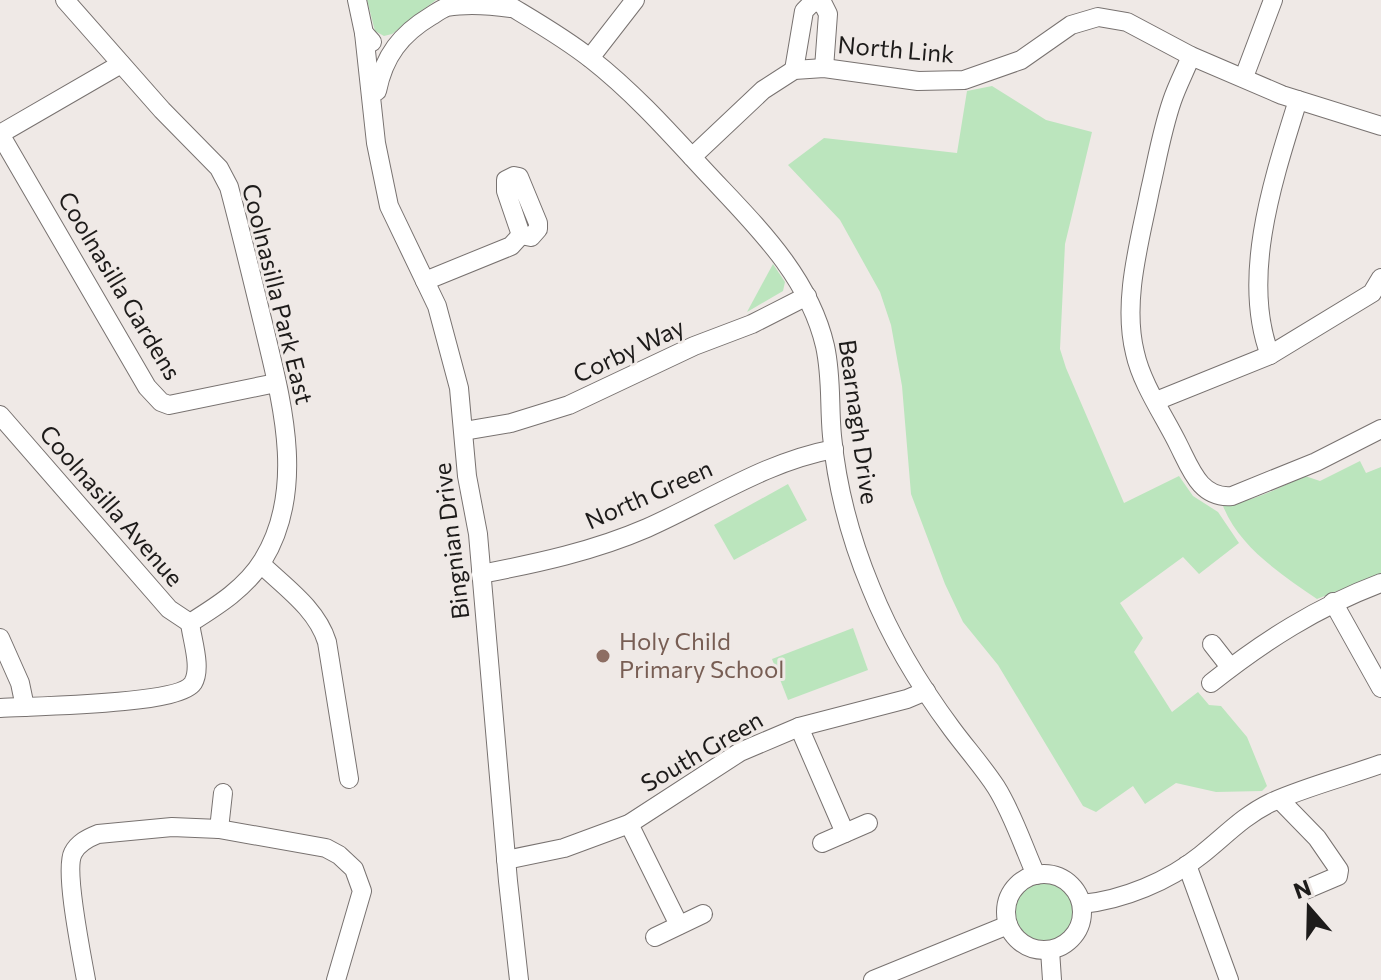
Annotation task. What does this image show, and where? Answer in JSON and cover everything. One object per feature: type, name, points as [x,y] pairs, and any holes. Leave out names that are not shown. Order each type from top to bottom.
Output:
[{"type":"street","name":"Coolnasilla Park East","points":[[65,0],[219,168],[229,187],[276,383],[286,440],[287,485],[276,536],[261,564],[233,594],[190,623]]},
{"type":"street","name":"Bingnian Drive","points":[[357,0],[379,158],[389,206],[437,306],[450,350],[464,431],[481,574],[519,980]]},
{"type":"street","points":[[590,58],[635,0]]},
{"type":"street","points":[[1244,77],[1273,0]]},
{"type":"street","points":[[794,70],[804,11],[813,2],[823,4],[828,14],[824,68]]},
{"type":"street","points":[[364,33],[380,45],[391,44],[401,40],[445,4]]},
{"type":"street","name":"Bearnagh Drive","points":[[445,4],[507,4],[549,28],[590,58],[692,157],[778,251],[807,296],[825,345],[834,449],[850,529],[871,589],[890,630],[926,691],[997,789],[1036,875]]},
{"type":"street","name":"North Link","points":[[692,157],[763,90],[794,70],[824,68],[918,81],[964,80],[1013,64],[1071,25],[1098,17],[1127,22],[1191,56],[1298,100],[1381,126]]},
{"type":"street","name":"Bingnian Drive","points":[[374,111],[382,69],[401,40]]},
{"type":"street","points":[[1191,56],[1172,99],[1162,137],[1135,275],[1131,312],[1138,366],[1199,483],[1217,496],[1240,494],[1269,483],[1381,429]]},
{"type":"street","points":[[0,134],[121,64]]},
{"type":"street","points":[[1270,355],[1259,323],[1261,259],[1272,189],[1298,100]]},
{"type":"street","name":"Coolnasilla Gardens","points":[[0,134],[147,387],[161,402],[178,404],[276,383]]},
{"type":"street","points":[[425,281],[511,246],[521,235]]},
{"type":"street","points":[[1156,401],[1270,355],[1372,293],[1381,278]]},
{"type":"street","name":"Corby Way","points":[[464,431],[511,423],[569,405],[667,358],[752,324],[807,296]]},
{"type":"street","name":"Coolnasilla Avenue","points":[[0,415],[169,609],[190,623]]},
{"type":"street","name":"North Green","points":[[481,574],[557,559],[606,544],[648,527],[762,471],[802,456],[834,449]]},
{"type":"street","points":[[261,564],[314,614],[323,627],[349,779]]},
{"type":"street","points":[[1211,683],[1288,626],[1333,602],[1381,583]]},
{"type":"street","points":[[1333,602],[1381,688]]},
{"type":"street","points":[[0,708],[132,700],[184,691],[192,686],[197,668],[190,623]]},
{"type":"street","points":[[0,638],[13,665],[25,707]]},
{"type":"street","points":[[1212,644],[1230,667]]},
{"type":"street","name":"South Green","points":[[506,860],[564,848],[629,824],[740,752],[799,727],[907,699],[926,691]]},
{"type":"street","points":[[799,727],[845,833]]},
{"type":"street","points":[[1082,904],[1144,888],[1187,865],[1240,822],[1280,800],[1381,764]]},
{"type":"street","points":[[219,829],[223,793]]},
{"type":"street","points":[[1280,800],[1317,838],[1339,870],[1338,876],[1305,890]]},
{"type":"street","points":[[822,843],[868,823]]},
{"type":"street","points":[[629,824],[679,925]]},
{"type":"street","points":[[86,980],[70,860],[79,844],[98,834],[172,827],[219,829],[326,848],[339,855],[354,869],[361,883],[361,901],[336,980]]},
{"type":"street","points":[[1187,865],[1229,980]]},
{"type":"street","points":[[1036,875],[1056,875],[1065,880],[1073,886],[1082,904],[1082,922],[1073,938],[1067,944],[1050,950],[1032,949],[1025,945],[1008,925],[1007,904],[1011,894],[1017,885],[1036,875]]},
{"type":"street","points":[[655,937],[703,914]]},
{"type":"street","points":[[873,980],[1008,925]]},
{"type":"street","points":[[1050,950],[1052,980]]},
{"type":"green space","points":[[367,0],[436,0],[392,34],[384,36],[375,31]]},
{"type":"green space","points":[[992,86],[1046,120],[1092,132],[1065,244],[1060,349],[1066,368],[1124,503],[1179,476],[1193,496],[1218,512],[1239,543],[1199,574],[1183,557],[1120,603],[1143,638],[1134,652],[1172,712],[1198,692],[1209,705],[1221,706],[1247,737],[1267,786],[1262,791],[1216,792],[1176,783],[1145,804],[1133,786],[1096,812],[1083,806],[998,665],[963,622],[945,584],[911,494],[902,386],[891,325],[880,292],[840,220],[788,165],[824,138],[957,153],[967,91]]},
{"type":"green space","points":[[773,264],[785,282],[783,291],[747,312]]},
{"type":"green space","points":[[1360,461],[1366,473],[1381,467],[1381,574],[1317,599],[1276,570],[1251,547],[1230,521],[1223,504],[1255,498],[1305,476],[1320,481]]},
{"type":"green space","points":[[788,484],[807,520],[734,560],[714,525]]},
{"type":"green space","points":[[853,628],[868,670],[788,700],[772,659]]},
{"type":"green space","points":[[1044,880],[1056,882],[1067,889],[1074,900],[1074,924],[1067,935],[1056,942],[1044,944],[1032,942],[1021,935],[1014,924],[1012,912],[1014,900],[1021,889],[1032,882]]},
{"type":"place","name":"Holy Child Primary School","points":[[603,656]]}]
